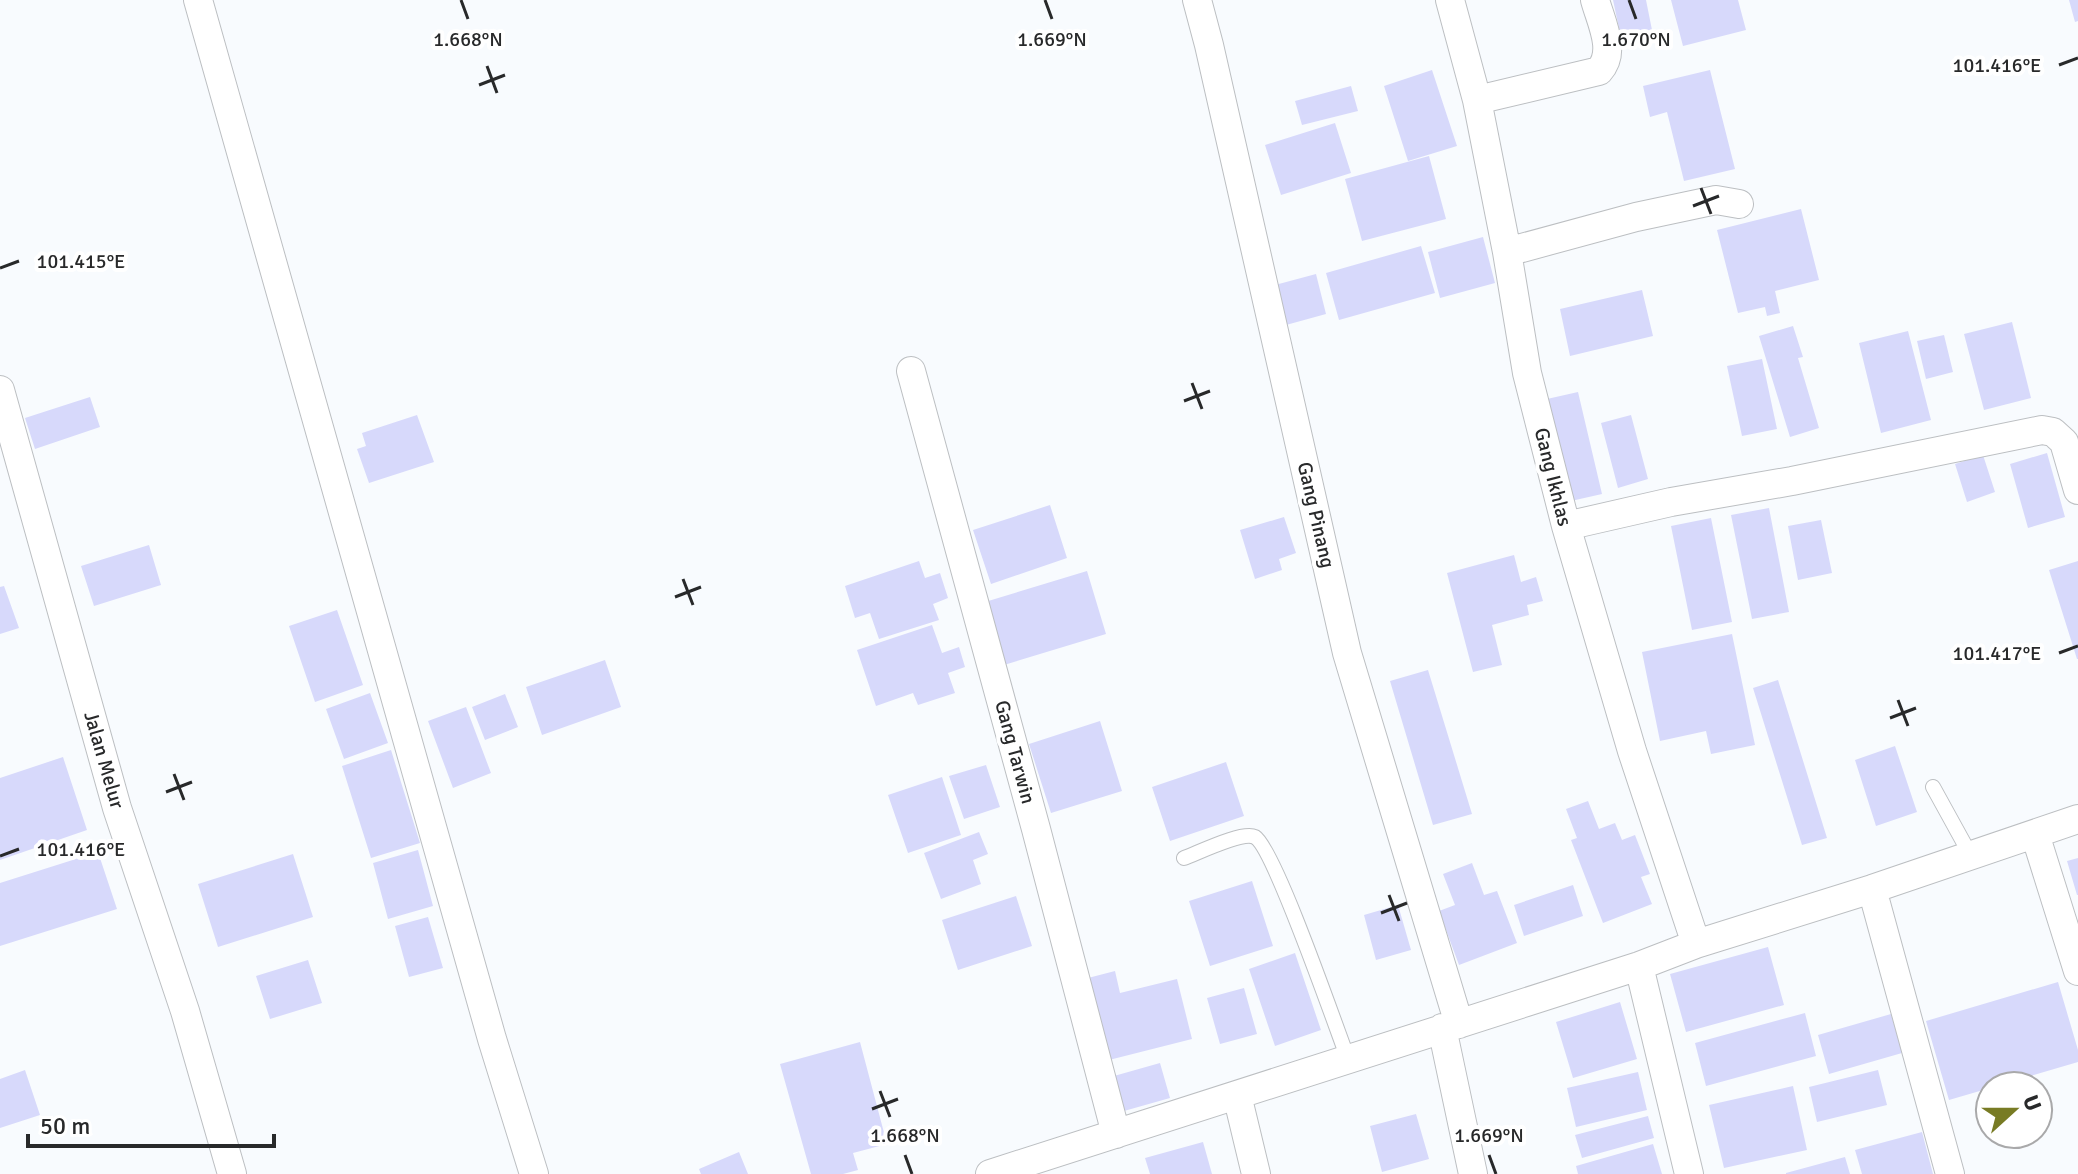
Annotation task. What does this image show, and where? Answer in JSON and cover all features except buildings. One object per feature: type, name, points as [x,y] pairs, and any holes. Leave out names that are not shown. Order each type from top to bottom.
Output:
[{"type":"street","points":[[198,0],[492,1039],[534,1174]]},
{"type":"street","name":"Gang Pinang","points":[[1197,0],[1347,653],[1451,1026],[1473,1174]]},
{"type":"street","name":"Gang Ikhlas","points":[[1450,0],[1477,100],[1527,373],[1566,526],[1632,751],[1696,944]]},
{"type":"street","points":[[1477,100],[1599,71],[1608,56],[1608,48],[1595,0]]},
{"type":"street","points":[[1507,252],[1636,217],[1716,200],[1739,204]]},
{"type":"street","name":"Gang Tarwin","points":[[911,371],[1116,1134]]},
{"type":"street","name":"Jalan Melur","points":[[0,390],[117,808],[185,1011],[232,1174]]},
{"type":"street","points":[[1566,526],[1671,502],[1792,481],[2042,430],[2053,432],[2064,442],[2078,490]]},
{"type":"street","points":[[990,1174],[1639,966],[1696,944],[1872,889],[2078,819]]},
{"type":"street","points":[[2035,834],[2078,971]]},
{"type":"street","points":[[1872,889],[1950,1174]]},
{"type":"street","points":[[1639,966],[1689,1174]]},
{"type":"street","points":[[1237,1095],[1256,1174]]},
{"type":"lane","points":[[1933,787],[1971,856]]},
{"type":"lane","points":[[1184,858],[1244,836],[1254,837],[1265,848],[1298,925],[1348,1059]]}]
